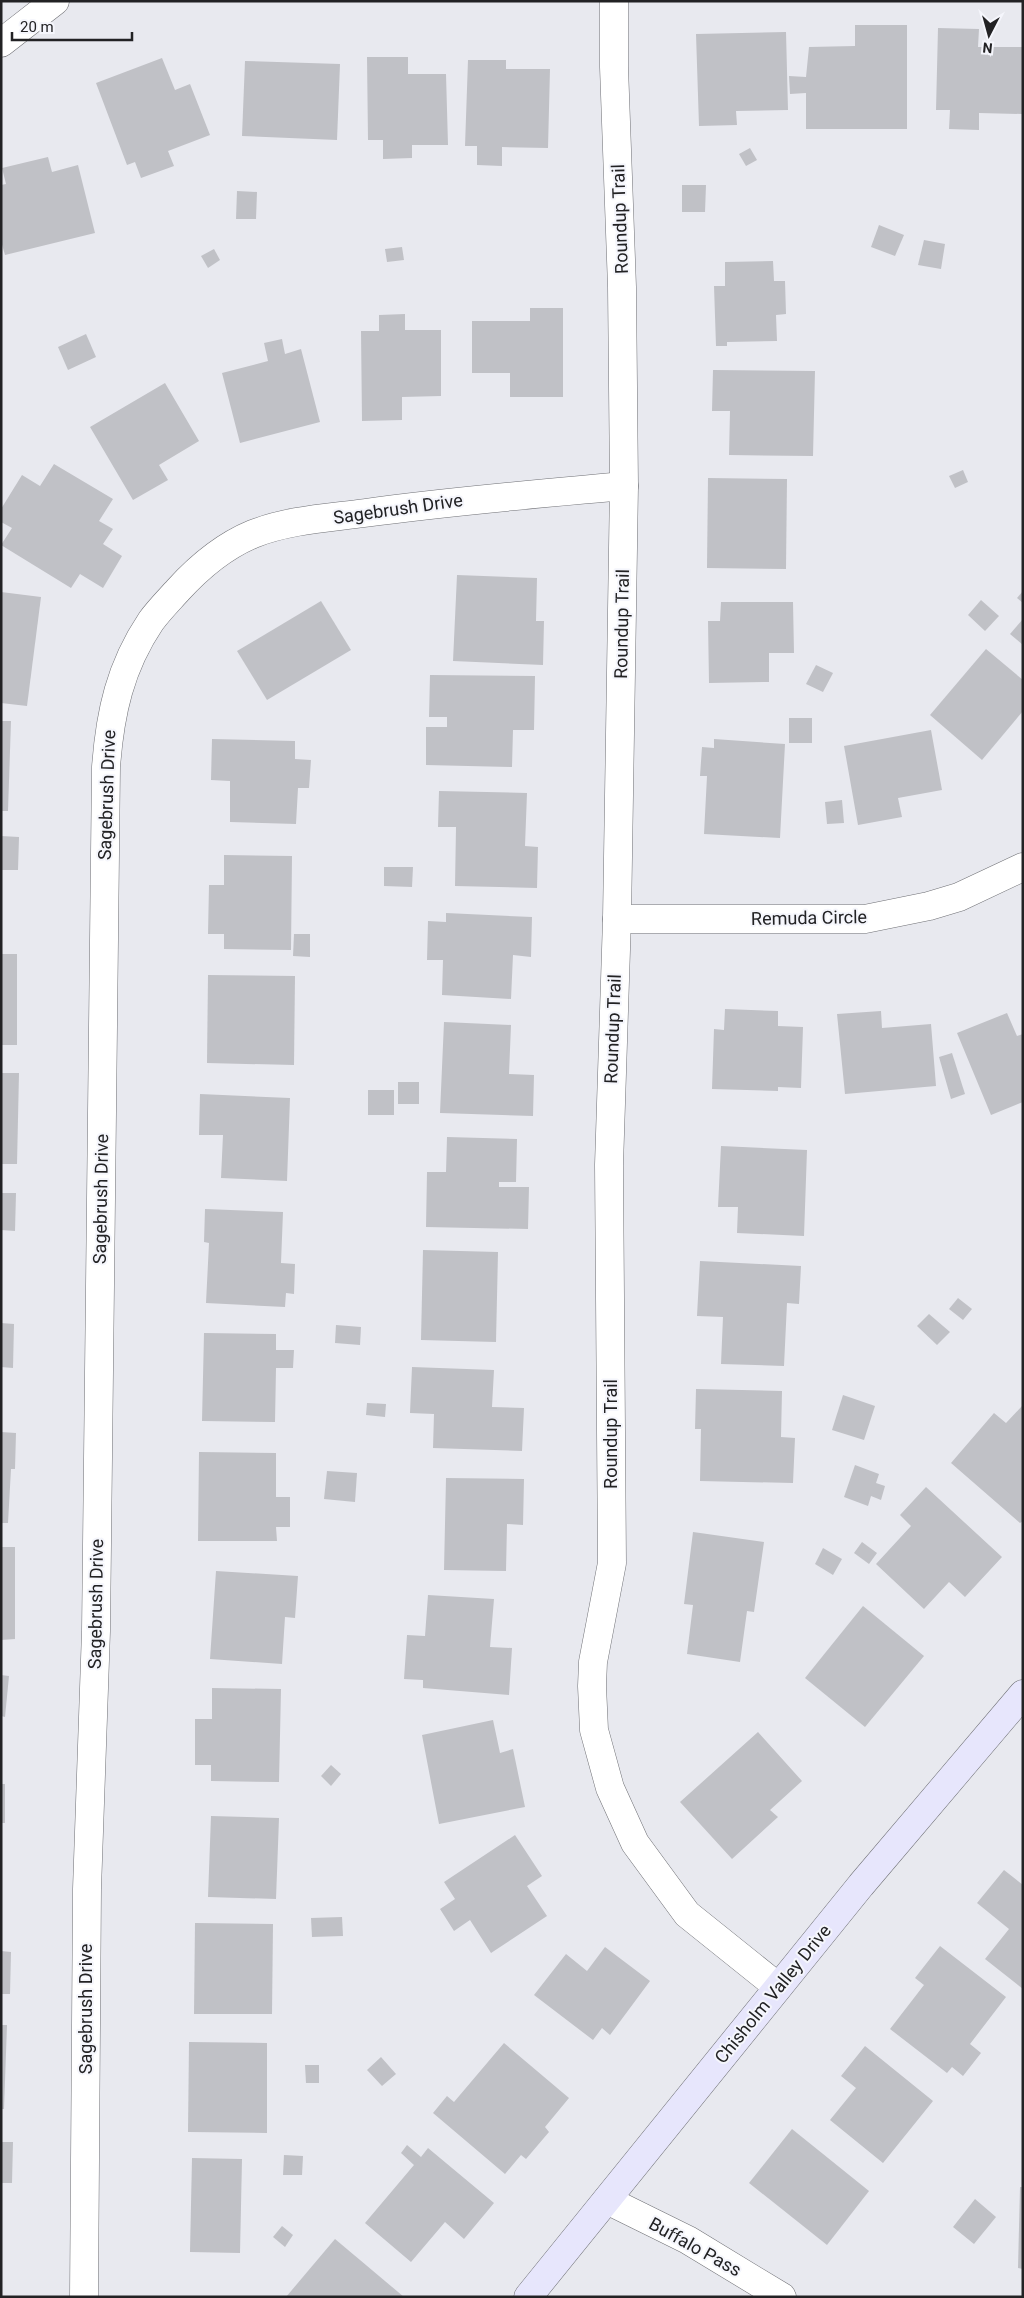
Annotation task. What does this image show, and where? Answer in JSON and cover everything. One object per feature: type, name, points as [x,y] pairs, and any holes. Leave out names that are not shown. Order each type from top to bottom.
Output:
[{"type":"street","points":[[1,43],[55,1]]},
{"type":"street","name":"Roundup Trail","points":[[614,1],[614,66],[622,287],[624,486],[617,920],[609,1165],[612,1563],[594,1662],[592,1686],[594,1730],[610,1788],[635,1843],[687,1914],[778,1988]]},
{"type":"street","name":"Sagebrush Drive","points":[[84,2297],[87,1889],[96,1631],[106,767],[109,727],[114,702],[132,651],[152,620],[196,571],[223,550],[254,534],[296,523],[445,502],[624,486]]},
{"type":"street","name":"Remuda Circle","points":[[617,920],[865,919],[929,906],[959,897],[1023,867]]},
{"type":"street","name":"Chisholm Valley Drive","points":[[528,2297],[861,1885],[1023,1694]]},
{"type":"street","name":"Buffalo Pass","points":[[607,2200],[688,2240],[782,2297]]},
{"type":"building","points":[[855,25],[907,25],[907,129],[806,129],[806,93],[790,94],[789,76],[806,77],[809,47],[855,46]]},
{"type":"building","points":[[938,28],[979,29],[978,47],[1023,47],[1022,114],[979,113],[979,130],[949,129],[950,110],[936,110]]},
{"type":"building","points":[[786,32],[788,110],[736,111],[737,125],[699,126],[696,34]]},
{"type":"building","points":[[367,57],[408,57],[408,74],[446,74],[448,145],[412,145],[412,158],[383,159],[383,140],[368,140]]},
{"type":"building","points":[[162,58],[175,90],[190,84],[210,135],[168,151],[174,166],[141,178],[135,162],[127,165],[96,83]]},
{"type":"building","points":[[468,60],[506,60],[506,69],[550,69],[548,148],[502,147],[502,166],[477,165],[477,146],[465,146]]},
{"type":"building","points":[[245,61],[340,64],[337,140],[242,136]]},
{"type":"building","points":[[750,148],[757,160],[746,166],[739,154]]},
{"type":"building","points":[[48,157],[52,172],[78,165],[95,233],[5,255],[1,241],[1,185],[6,184],[2,168]]},
{"type":"building","points":[[682,185],[706,185],[705,212],[682,212]]},
{"type":"building","points":[[237,191],[257,192],[256,219],[236,219]]},
{"type":"building","points":[[879,225],[904,235],[895,256],[871,247]]},
{"type":"building","points":[[924,240],[945,244],[941,269],[918,265]]},
{"type":"building","points":[[402,247],[404,260],[387,262],[385,249]]},
{"type":"building","points":[[214,249],[220,260],[208,268],[201,256]]},
{"type":"building","points":[[773,261],[774,281],[785,281],[786,314],[776,315],[777,341],[727,342],[727,346],[716,346],[714,286],[725,286],[725,262]]},
{"type":"building","points":[[530,308],[563,308],[563,397],[510,397],[510,373],[472,373],[472,321],[530,321]]},
{"type":"building","points":[[405,314],[405,330],[441,330],[441,396],[402,397],[402,420],[362,421],[361,331],[379,331],[379,315]]},
{"type":"building","points":[[86,334],[96,357],[68,370],[58,347]]},
{"type":"building","points":[[282,339],[285,354],[301,349],[320,422],[240,443],[222,373],[268,361],[264,343]]},
{"type":"building","points":[[713,370],[815,371],[813,456],[729,455],[730,411],[712,411]]},
{"type":"building","points":[[165,383],[199,441],[159,465],[168,480],[133,500],[90,427]]},
{"type":"building","points":[[54,464],[113,499],[99,521],[113,529],[103,544],[122,556],[103,588],[80,574],[71,588],[1,545],[12,528],[1,522],[1,509],[22,475],[40,486]]},
{"type":"building","points":[[963,470],[968,482],[955,488],[949,476]]},
{"type":"building","points":[[708,478],[787,479],[786,569],[707,568]]},
{"type":"building","points":[[457,575],[537,578],[536,621],[544,621],[543,665],[453,661]]},
{"type":"building","points":[[1023,591],[1023,603],[1017,598]]},
{"type":"building","points":[[1,592],[41,597],[27,706],[1,703]]},
{"type":"building","points":[[981,600],[999,616],[985,631],[968,615]]},
{"type":"building","points":[[321,601],[351,650],[267,700],[237,651]]},
{"type":"building","points":[[721,602],[793,602],[794,653],[769,653],[769,682],[709,683],[708,621],[720,621]]},
{"type":"building","points":[[1023,619],[1023,645],[1010,634]]},
{"type":"building","points":[[986,649],[1023,680],[1023,711],[982,760],[930,715]]},
{"type":"building","points":[[816,665],[833,673],[823,692],[806,684]]},
{"type":"building","points":[[430,675],[535,676],[534,730],[513,730],[512,767],[426,765],[426,727],[447,727],[447,717],[429,717]]},
{"type":"building","points":[[789,718],[812,718],[812,743],[789,743]]},
{"type":"building","points":[[1,721],[11,721],[8,811],[1,811]]},
{"type":"building","points":[[931,730],[942,790],[898,798],[902,817],[858,825],[844,746]]},
{"type":"building","points":[[212,739],[295,741],[295,759],[311,760],[309,788],[298,788],[296,824],[230,822],[230,781],[211,780]]},
{"type":"building","points":[[714,739],[785,744],[780,838],[704,834],[707,776],[700,776],[702,747],[714,748]]},
{"type":"building","points":[[439,791],[527,793],[525,846],[538,847],[537,888],[455,886],[456,827],[438,827]]},
{"type":"building","points":[[842,800],[844,823],[827,824],[825,802]]},
{"type":"building","points":[[1,836],[19,837],[18,870],[1,870]]},
{"type":"building","points":[[224,855],[292,856],[291,950],[224,949],[224,934],[208,934],[209,885],[224,885]]},
{"type":"building","points":[[384,867],[413,867],[412,887],[384,886]]},
{"type":"building","points":[[446,913],[532,917],[531,957],[513,955],[511,999],[442,995],[443,960],[427,960],[428,921],[446,922]]},
{"type":"building","points":[[294,934],[310,934],[310,957],[293,956]]},
{"type":"building","points":[[1,954],[17,954],[17,1045],[1,1045]]},
{"type":"building","points":[[208,975],[295,976],[294,1065],[207,1063]]},
{"type":"building","points":[[725,1009],[778,1011],[778,1026],[803,1027],[801,1088],[778,1087],[778,1091],[712,1089],[714,1029],[724,1030]]},
{"type":"building","points":[[881,1011],[882,1028],[931,1024],[936,1086],[845,1094],[837,1014]]},
{"type":"building","points":[[1007,1013],[1017,1036],[1023,1034],[1023,1102],[991,1115],[957,1033]]},
{"type":"building","points":[[444,1022],[511,1025],[509,1074],[534,1075],[533,1116],[440,1113]]},
{"type":"building","points":[[952,1053],[965,1094],[951,1099],[939,1057]]},
{"type":"building","points":[[1,1073],[19,1073],[17,1164],[1,1164]]},
{"type":"building","points":[[398,1082],[419,1082],[419,1104],[398,1104]]},
{"type":"building","points":[[368,1090],[394,1090],[394,1115],[368,1115]]},
{"type":"building","points":[[200,1094],[290,1098],[287,1181],[221,1178],[223,1135],[199,1135]]},
{"type":"building","points":[[447,1137],[517,1139],[516,1182],[499,1182],[499,1187],[529,1187],[528,1229],[426,1227],[427,1172],[446,1172]]},
{"type":"building","points":[[721,1146],[807,1150],[804,1236],[737,1233],[738,1207],[718,1207]]},
{"type":"building","points":[[1,1193],[16,1193],[15,1231],[1,1230]]},
{"type":"building","points":[[205,1209],[283,1212],[281,1263],[295,1264],[294,1294],[286,1293],[285,1307],[206,1303],[209,1243],[204,1242]]},
{"type":"building","points":[[423,1250],[498,1252],[496,1342],[421,1340]]},
{"type":"building","points":[[700,1261],[801,1266],[799,1304],[787,1303],[784,1366],[721,1364],[723,1317],[697,1316]]},
{"type":"building","points":[[958,1298],[972,1309],[963,1320],[949,1309]]},
{"type":"building","points":[[929,1314],[950,1332],[937,1345],[917,1326]]},
{"type":"building","points":[[1,1323],[14,1324],[13,1368],[1,1367]]},
{"type":"building","points":[[336,1325],[361,1327],[360,1345],[335,1343]]},
{"type":"building","points":[[204,1333],[276,1334],[276,1350],[294,1350],[293,1368],[276,1368],[275,1422],[202,1421]]},
{"type":"building","points":[[412,1367],[494,1370],[492,1407],[524,1408],[522,1451],[433,1448],[434,1414],[410,1413]]},
{"type":"building","points":[[696,1389],[782,1391],[781,1437],[795,1438],[793,1483],[700,1481],[701,1429],[695,1429]]},
{"type":"building","points":[[843,1395],[875,1406],[864,1440],[832,1430]]},
{"type":"building","points":[[367,1403],[386,1404],[385,1417],[366,1415]]},
{"type":"building","points":[[1022,1406],[1023,1521],[1020,1523],[951,1463],[994,1413],[1006,1423]]},
{"type":"building","points":[[1,1432],[16,1433],[15,1469],[11,1469],[8,1523],[1,1523]]},
{"type":"building","points":[[199,1452],[276,1453],[276,1497],[290,1497],[290,1527],[276,1527],[277,1541],[198,1541]]},
{"type":"building","points":[[855,1465],[879,1474],[876,1483],[885,1486],[881,1500],[871,1496],[868,1506],[844,1497]]},
{"type":"building","points":[[327,1471],[357,1473],[355,1502],[324,1499]]},
{"type":"building","points":[[446,1478],[524,1479],[523,1525],[507,1524],[506,1571],[444,1570]]},
{"type":"building","points":[[926,1487],[1002,1557],[965,1597],[949,1582],[924,1609],[876,1564],[911,1526],[900,1515]]},
{"type":"building","points":[[693,1532],[764,1542],[754,1612],[747,1611],[740,1662],[687,1654],[693,1605],[684,1604]]},
{"type":"building","points":[[862,1542],[877,1553],[869,1564],[854,1553]]},
{"type":"building","points":[[1,1547],[15,1547],[15,1639],[1,1640]]},
{"type":"building","points":[[823,1548],[842,1559],[833,1575],[815,1564]]},
{"type":"building","points":[[216,1571],[298,1576],[295,1618],[285,1617],[282,1664],[210,1659]]},
{"type":"building","points":[[428,1595],[494,1599],[490,1647],[512,1648],[509,1695],[423,1688],[423,1680],[404,1679],[407,1635],[425,1636]]},
{"type":"building","points":[[863,1606],[924,1656],[865,1727],[805,1678]]},
{"type":"building","points":[[1,1675],[9,1676],[5,1717],[1,1716]]},
{"type":"building","points":[[212,1688],[281,1689],[279,1782],[211,1781],[211,1765],[195,1765],[195,1719],[212,1719]]},
{"type":"building","points":[[493,1720],[500,1753],[513,1749],[525,1807],[439,1824],[422,1735]]},
{"type":"building","points":[[758,1732],[802,1781],[770,1810],[778,1817],[732,1859],[680,1802]]},
{"type":"building","points":[[331,1765],[341,1774],[331,1786],[321,1776]]},
{"type":"building","points":[[1,1784],[5,1784],[5,1823],[1,1823]]},
{"type":"building","points":[[211,1816],[279,1818],[276,1899],[208,1897]]},
{"type":"building","points":[[515,1835],[542,1876],[527,1886],[547,1916],[491,1953],[470,1920],[454,1931],[440,1909],[455,1899],[444,1882]]},
{"type":"building","points":[[1004,1870],[1023,1885],[1023,1989],[985,1959],[1009,1929],[977,1903]]},
{"type":"building","points":[[342,1917],[343,1936],[312,1937],[311,1918]]},
{"type":"building","points":[[195,1923],[273,1924],[272,2014],[194,2014]]},
{"type":"building","points":[[940,1946],[1006,1997],[970,2044],[981,2053],[963,2076],[952,2067],[947,2073],[890,2029],[924,1985],[915,1978]]},
{"type":"building","points":[[605,1947],[650,1981],[610,2035],[602,2028],[593,2040],[534,1995],[566,1954],[587,1971]]},
{"type":"building","points":[[1,1951],[11,1952],[10,1994],[1,1994]]},
{"type":"building","points":[[1,2025],[7,2025],[4,2109],[1,2109]]},
{"type":"building","points":[[189,2042],[267,2043],[267,2133],[188,2132]]},
{"type":"building","points":[[504,2043],[569,2098],[545,2127],[549,2132],[526,2159],[521,2155],[505,2174],[433,2113],[447,2096],[454,2102]]},
{"type":"building","points":[[865,2046],[933,2101],[883,2163],[830,2120],[856,2088],[841,2076]]},
{"type":"building","points":[[381,2057],[396,2074],[382,2086],[367,2070]]},
{"type":"building","points":[[305,2065],[319,2065],[319,2083],[306,2083]]},
{"type":"building","points":[[792,2129],[869,2191],[827,2245],[749,2183]]},
{"type":"building","points":[[1,2142],[13,2142],[12,2183],[1,2183]]},
{"type":"building","points":[[407,2145],[421,2157],[428,2148],[494,2203],[464,2239],[445,2222],[411,2262],[365,2223],[414,2165],[401,2153]]},
{"type":"building","points":[[284,2155],[303,2156],[302,2175],[283,2175]]},
{"type":"building","points":[[192,2158],[242,2159],[240,2253],[190,2252]]},
{"type":"building","points":[[1020,2187],[1023,2187],[1023,2269],[1018,2268]]},
{"type":"building","points":[[975,2199],[996,2217],[974,2244],[953,2227]]},
{"type":"building","points":[[282,2226],[293,2235],[285,2247],[273,2237]]},
{"type":"building","points":[[335,2239],[404,2297],[286,2297]]}]
